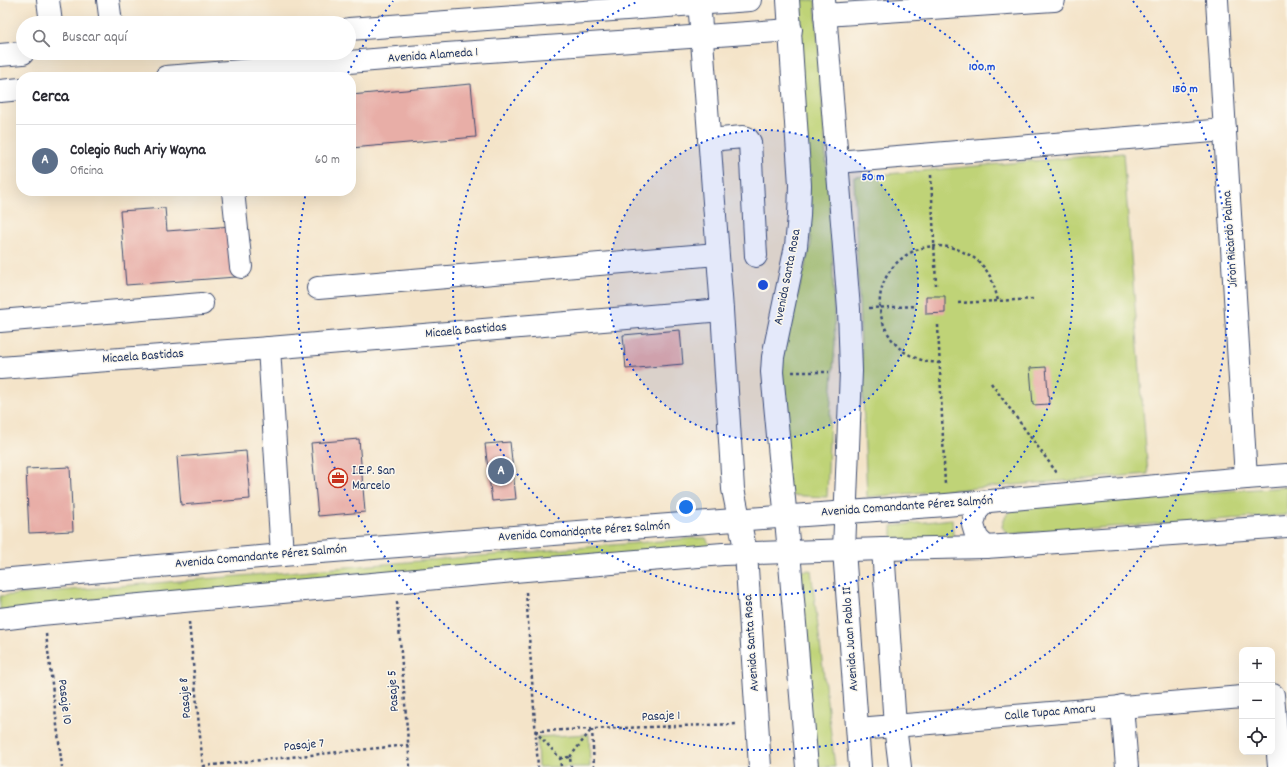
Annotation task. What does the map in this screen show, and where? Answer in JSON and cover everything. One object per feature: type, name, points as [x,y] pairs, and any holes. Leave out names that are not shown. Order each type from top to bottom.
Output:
[{"type":"street","points":[[48,0],[50,16]]},
{"type":"street","points":[[108,0],[110,16]]},
{"type":"street","points":[[356,28],[641,4],[750,0]]},
{"type":"street","name":"Avenida Santa Rosa","points":[[788,0],[800,185],[800,216],[796,246],[773,357],[772,372],[789,552]]},
{"type":"street","points":[[845,512],[851,371],[849,309],[825,8],[1054,0]]},
{"type":"street","name":"Jíron Ricardo Palma","points":[[1217,0],[1246,478]]},
{"type":"street","points":[[699,2],[722,310],[732,489],[739,520]]},
{"type":"street","points":[[419,24],[412,28],[409,39],[410,49],[419,57]]},
{"type":"street","name":"Avenida Alameda 1","points":[[255,72],[419,57],[791,30]]},
{"type":"street","points":[[0,55],[16,54]]},
{"type":"street","points":[[0,91],[16,89]]},
{"type":"street","points":[[837,162],[1225,130]]},
{"type":"street","points":[[709,140],[743,136],[750,142],[756,256]]},
{"type":"street","points":[[234,196],[241,267]]},
{"type":"street","points":[[318,288],[717,254]]},
{"type":"street","points":[[0,321],[202,304]]},
{"type":"street","name":"Micaela Bastidas","points":[[0,368],[269,348],[722,310]]},
{"type":"street","points":[[269,348],[282,555]]},
{"type":"street","name":"Avenida Comandante Pérez Salmón","points":[[0,580],[282,555],[985,502],[1287,475]]},
{"type":"street","points":[[985,502],[976,512],[973,525],[977,538],[986,547]]},
{"type":"street","name":"Avenida Juan Pablo II","points":[[845,512],[844,550],[860,767]]},
{"type":"street","name":"Avenida Santa Rosa","points":[[739,520],[746,554],[760,767]]},
{"type":"street","points":[[0,619],[526,570],[746,554],[986,547],[1287,526]]},
{"type":"street","points":[[883,549],[900,767]]},
{"type":"street","points":[[789,552],[807,767]]},
{"type":"street","points":[[1277,694],[1279,767]]},
{"type":"street","name":"Calle Tupac Amaru","points":[[858,729],[1239,697]]},
{"type":"street","points":[[1122,706],[1127,767]]},
{"type":"path","points":[[929,154],[936,285]]},
{"type":"path","points":[[940,363],[924,361],[907,354],[892,342],[883,326],[879,308],[881,289],[888,272],[901,258],[917,249],[934,245],[953,248],[970,255],[984,267],[994,283],[998,301]]},
{"type":"path","points":[[958,303],[1035,299]]},
{"type":"path","points":[[849,309],[917,306]]},
{"type":"path","points":[[938,325],[946,505]]},
{"type":"path","points":[[772,372],[851,371]]},
{"type":"path","points":[[992,383],[1074,494]]},
{"type":"path","points":[[526,603],[538,767]]},
{"type":"path","name":"Pasaje 5","points":[[398,613],[410,767]]},
{"type":"path","name":"Pasaje 8","points":[[190,627],[203,767]]},
{"type":"path","name":"Pasaje 10","points":[[46,639],[62,767]]},
{"type":"path","name":"Pasaje 1","points":[[535,731],[732,724]]},
{"type":"path","points":[[571,767],[570,758],[592,729]]},
{"type":"path","points":[[592,729],[594,767]]},
{"type":"path","points":[[535,731],[560,758],[561,767]]},
{"type":"path","name":"Pasaje 7","points":[[203,767],[408,745]]},
{"type":"path","points":[[560,758],[570,758]]},
{"type":"green space","points":[[793,0],[815,0],[832,243],[835,343],[830,415],[827,497],[782,495],[780,362],[811,244]]},
{"type":"green space","points":[[1123,153],[1148,474],[867,497],[854,177]]},
{"type":"green space","points":[[1287,487],[1287,515],[1008,534],[1002,527],[1008,514],[1012,509],[1019,505]]},
{"type":"green space","points":[[952,519],[954,548],[892,546],[892,526]]},
{"type":"green space","points":[[706,538],[712,549],[0,613],[0,596]]},
{"type":"green space","points":[[811,570],[835,767],[808,767],[788,572]]},
{"type":"green space","points":[[589,734],[590,767],[538,767],[537,737]]},
{"type":"building","points":[[471,84],[476,137],[356,148],[356,95]]},
{"type":"building","points":[[165,208],[167,231],[232,226],[236,277],[126,285],[120,211]]},
{"type":"building","points":[[926,296],[945,296],[945,313],[926,314]]},
{"type":"building","points":[[680,330],[683,364],[626,369],[623,335]]},
{"type":"building","points":[[1046,367],[1049,404],[1033,405],[1030,368]]},
{"type":"building","name":"I.E.P. San Marcelo","points":[[359,439],[365,512],[318,516],[311,443]]},
{"type":"building","points":[[510,442],[516,499],[492,501],[485,444]]},
{"type":"building","points":[[246,451],[250,499],[181,505],[177,457]]},
{"type":"building","points":[[70,467],[73,531],[29,533],[26,469]]},
{"type":"place","name":"Colegio Ruch Ariy Wayna","points":[[501,471]]},
{"type":"place","name":"I.E.P. San Marcelo","points":[[338,478]]}]
